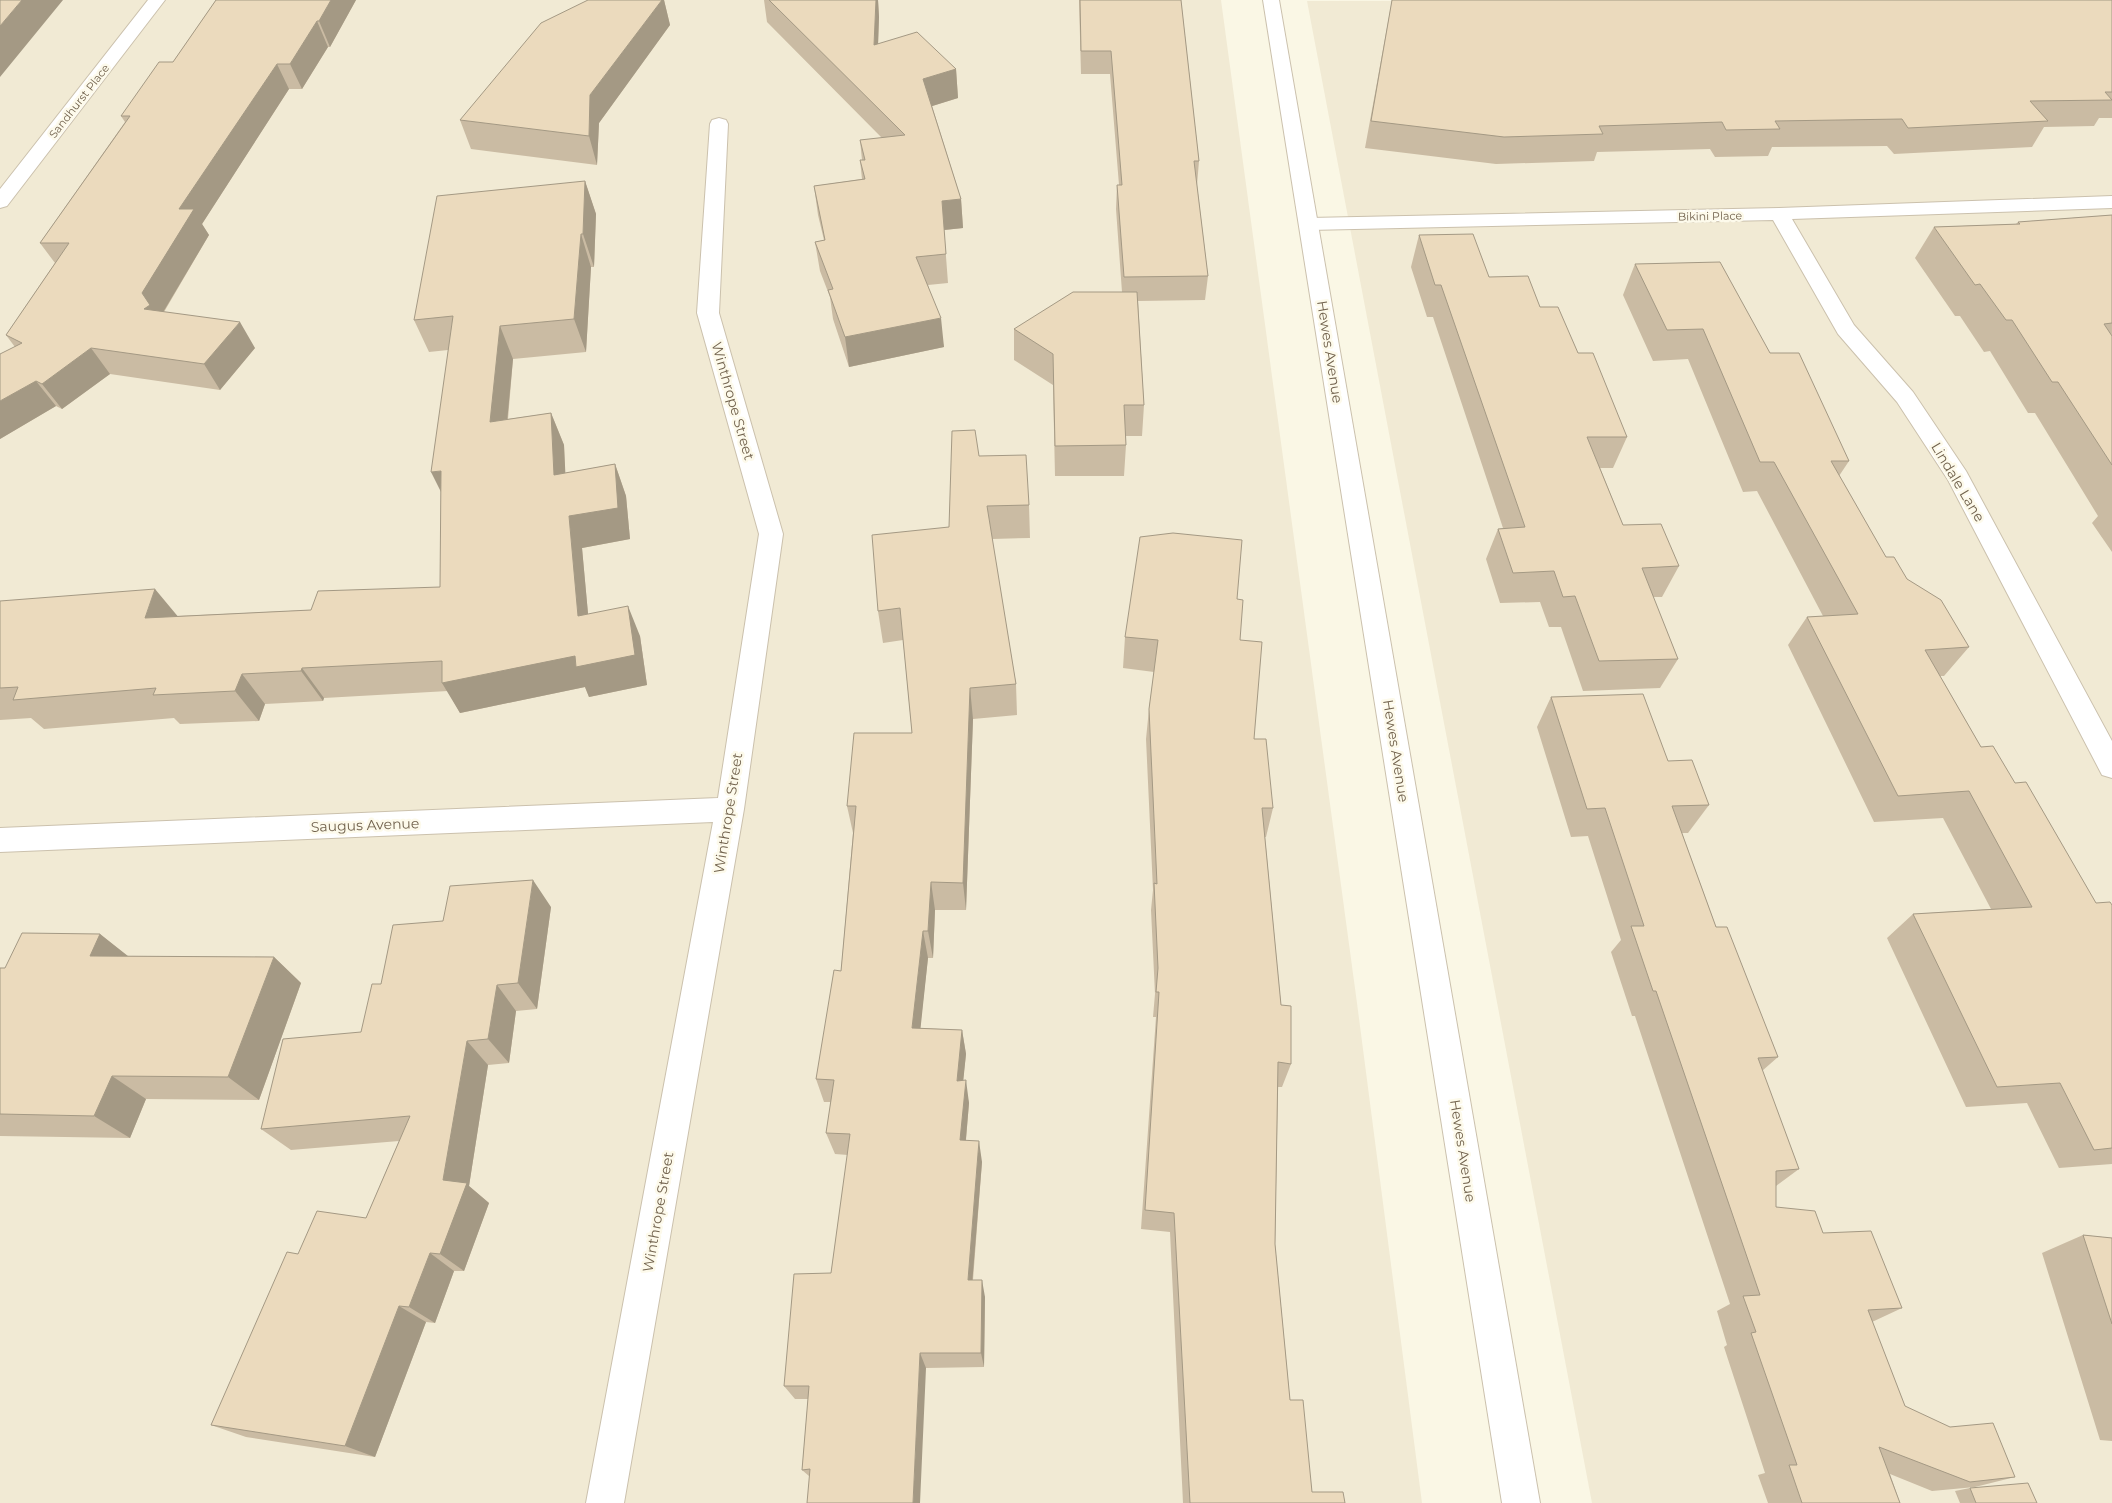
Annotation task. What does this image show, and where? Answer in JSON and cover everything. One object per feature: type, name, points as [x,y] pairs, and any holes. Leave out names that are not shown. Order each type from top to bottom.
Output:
[{"type":"street","name":"Sandhurst Place","points":[[0,202],[158,0]]},
{"type":"street","name":"Hewes Avenue","points":[[1271,0],[1521,1503]]},
{"type":"street","name":"Winthrope Street","points":[[605,1503],[730,809],[771,534],[708,314],[719,124]]},
{"type":"street","name":"Bikini Place","points":[[1308,224],[1779,214],[2112,202]]},
{"type":"street","name":"Lindale Lane","points":[[1779,214],[1846,329],[1905,397],[1958,477],[2112,767]]},
{"type":"street","name":"Saugus Avenue","points":[[0,840],[730,809]]},
{"type":"shaded area","points":[[0,0],[1221,0],[1357,1003],[1422,1503],[0,1503]]},
{"type":"shaded area","points":[[2112,0],[2112,1503],[1592,1503],[1307,1]]},
{"type":"building","points":[[0,0],[22,0],[0,26]]},
{"type":"building","points":[[216,0],[331,0],[290,64],[277,64],[179,209],[194,209],[142,293],[150,305],[144,309],[240,322],[204,364],[91,348],[42,384],[36,381],[0,401],[0,354],[22,343],[6,335],[69,243],[40,243],[130,116],[121,116],[159,62],[173,62]]},
{"type":"building","points":[[588,0],[662,0],[590,95],[589,136],[460,120],[541,23]]},
{"type":"building","points":[[769,0],[876,0],[874,45],[917,32],[956,69],[923,79],[961,199],[942,201],[946,254],[916,257],[941,318],[845,337],[828,290],[833,289],[815,242],[825,240],[814,186],[865,179],[860,160],[865,160],[860,140],[905,135]]},
{"type":"building","points":[[1080,0],[1181,0],[1199,161],[1194,161],[1208,276],[1124,277],[1117,185],[1122,185],[1111,51],[1081,51]]},
{"type":"building","points":[[1392,0],[2112,0],[2112,92],[2105,92],[2112,100],[2030,101],[2048,121],[1908,128],[1902,119],[1775,121],[1780,129],[1726,130],[1722,122],[1599,126],[1603,134],[1504,137],[1371,121]]},
{"type":"building","points":[[585,181],[583,234],[581,234],[574,319],[500,326],[490,422],[551,413],[554,475],[615,464],[618,508],[569,516],[578,616],[628,606],[635,655],[576,667],[575,656],[442,683],[442,661],[302,668],[301,671],[242,674],[235,691],[153,695],[156,688],[13,700],[18,687],[0,688],[0,601],[155,589],[145,618],[311,610],[318,591],[440,587],[441,471],[431,472],[453,316],[414,320],[437,196]]},
{"type":"building","points":[[2112,215],[2112,323],[2104,324],[2112,336],[2112,465],[2058,382],[2052,382],[2012,320],[2006,320],[1980,284],[1975,285],[1934,227],[2020,224],[2018,222]]},
{"type":"building","points":[[1473,234],[1489,277],[1528,276],[1540,307],[1558,307],[1578,353],[1593,353],[1627,437],[1587,437],[1623,525],[1661,524],[1679,566],[1642,568],[1678,659],[1599,661],[1575,596],[1563,597],[1554,571],[1513,573],[1498,529],[1525,527],[1441,285],[1435,285],[1419,235]]},
{"type":"building","points":[[1720,262],[1770,353],[1799,353],[1849,461],[1831,461],[1886,557],[1894,557],[1907,579],[1941,600],[1969,647],[1925,650],[1981,747],[1993,746],[2015,783],[2026,782],[2096,903],[2110,902],[2112,905],[2112,1148],[2094,1150],[2060,1083],[1997,1087],[1913,914],[2032,907],[1969,791],[1898,796],[1807,617],[1858,614],[1774,462],[1760,462],[1703,329],[1667,330],[1635,264]]},
{"type":"building","points":[[1073,292],[1137,292],[1144,405],[1124,405],[1126,445],[1055,446],[1053,354],[1014,329]]},
{"type":"building","points":[[975,430],[979,456],[1026,455],[1029,505],[987,506],[1016,684],[970,688],[963,883],[931,882],[928,931],[923,931],[912,1028],[962,1030],[957,1081],[966,1080],[960,1140],[979,1141],[968,1280],[982,1280],[981,1353],[920,1353],[913,1503],[807,1503],[810,1469],[802,1470],[809,1386],[784,1386],[794,1274],[831,1273],[850,1134],[826,1133],[834,1080],[816,1079],[834,970],[841,971],[856,806],[847,806],[854,733],[912,733],[900,608],[878,611],[872,535],[949,527],[952,431]]},
{"type":"building","points":[[1173,533],[1242,540],[1237,599],[1243,600],[1240,640],[1262,642],[1254,739],[1266,739],[1273,808],[1262,808],[1281,1005],[1291,1006],[1291,1064],[1278,1062],[1275,1244],[1290,1400],[1303,1400],[1312,1492],[1343,1492],[1345,1503],[1190,1503],[1174,1213],[1145,1210],[1159,992],[1156,992],[1158,968],[1154,883],[1157,884],[1149,709],[1158,640],[1125,637],[1140,537]]},
{"type":"building","points":[[1643,694],[1668,761],[1692,760],[1709,805],[1672,806],[1716,927],[1727,927],[1778,1057],[1758,1058],[1799,1169],[1776,1171],[1776,1207],[1815,1211],[1823,1233],[1871,1231],[1902,1308],[1868,1310],[1905,1406],[1950,1427],[1993,1423],[2015,1477],[1970,1482],[1879,1447],[1900,1503],[1802,1503],[1789,1465],[1797,1465],[1751,1333],[1756,1332],[1743,1296],[1760,1295],[1656,991],[1653,991],[1631,926],[1644,926],[1605,808],[1587,809],[1551,697]]},
{"type":"building","points":[[533,880],[518,983],[497,985],[488,1039],[467,1041],[443,1180],[467,1183],[440,1254],[430,1253],[409,1307],[399,1306],[345,1446],[211,1425],[287,1252],[298,1254],[317,1211],[366,1218],[410,1116],[261,1129],[283,1039],[361,1032],[372,984],[381,984],[393,925],[443,921],[450,886]]},
{"type":"building","points":[[22,933],[100,934],[90,956],[274,957],[228,1077],[112,1076],[94,1116],[0,1114],[0,968],[5,968]]},
{"type":"building","points":[[2083,1235],[2112,1238],[2112,1324]]},
{"type":"building","points":[[2028,1483],[2037,1503],[1976,1503],[1970,1488]]}]
